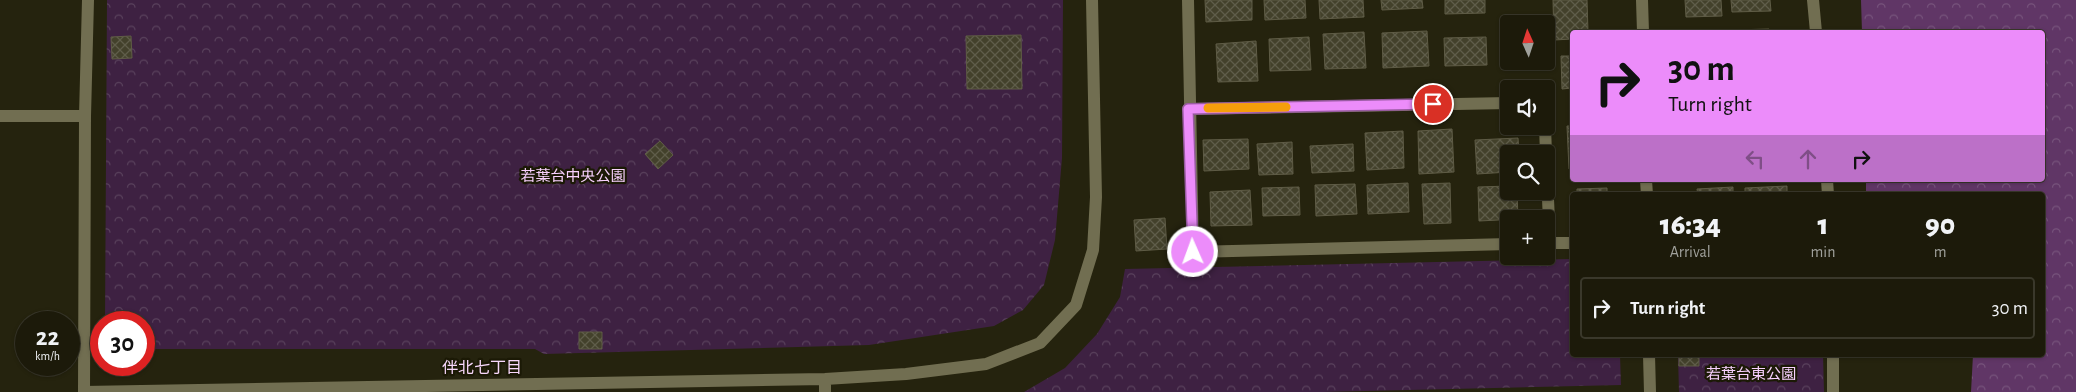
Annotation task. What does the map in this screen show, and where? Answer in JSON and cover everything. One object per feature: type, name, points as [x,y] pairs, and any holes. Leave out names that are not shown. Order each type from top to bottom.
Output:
[{"type":"street","points":[[88,0],[85,116],[84,392],[825,379],[906,374],[986,364],[1040,343],[1076,305],[1093,250],[1096,197],[1092,0]]},
{"type":"street","points":[[1188,0],[1188,109],[1193,252],[1500,244]]},
{"type":"street","points":[[1642,0],[1643,30]]},
{"type":"street","points":[[1813,0],[1816,30]]},
{"type":"street","points":[[1188,109],[1500,103]]},
{"type":"street","points":[[0,116],[85,116]]},
{"type":"street","points":[[1555,243],[1570,243]]},
{"type":"street","points":[[1649,357],[1650,392]]},
{"type":"street","points":[[1833,357],[1833,392]]},
{"type":"street","points":[[825,379],[825,392]]},
{"type":"green space","name":"若葉台中央公園","points":[[107,0],[1063,0],[1062,158],[1055,240],[1044,285],[1023,310],[994,326],[869,345],[544,354],[535,349],[155,349],[155,311],[105,311]]},
{"type":"green space","points":[[1861,0],[2076,0],[2076,392],[1971,392],[1973,357],[2045,357],[2045,192],[1866,192],[1866,182],[2045,182],[2045,30],[1862,30]]},
{"type":"green space","points":[[1555,259],[1570,259],[1570,357],[1620,357],[1621,385],[1322,392],[1024,392],[1065,368],[1097,334],[1120,297],[1125,269],[1500,261],[1500,265],[1555,265]]},
{"type":"green space","name":"若葉台東公園","points":[[1678,357],[1823,357],[1824,392],[1679,392]]},
{"type":"building","points":[[1205,0],[1252,0],[1252,20],[1206,22]]},
{"type":"building","points":[[1264,0],[1305,0],[1306,18],[1265,20]]},
{"type":"building","points":[[1319,0],[1363,0],[1364,17],[1320,19]]},
{"type":"building","points":[[1381,0],[1422,0],[1423,8],[1382,10]]},
{"type":"building","points":[[1445,0],[1485,0],[1485,13],[1445,14]]},
{"type":"building","points":[[1553,0],[1587,0],[1588,30],[1570,30],[1570,39],[1555,40]]},
{"type":"building","points":[[1685,0],[1721,0],[1722,16],[1686,17]]},
{"type":"building","points":[[1731,0],[1770,0],[1771,11],[1732,12]]},
{"type":"building","points":[[1769,29],[1769,30],[1733,30]]},
{"type":"building","points":[[1427,31],[1429,66],[1383,68],[1382,33]]},
{"type":"building","points":[[1364,32],[1366,68],[1325,69],[1323,34]]},
{"type":"building","points":[[1021,35],[1022,89],[967,89],[966,36]]},
{"type":"building","points":[[131,36],[132,58],[112,59],[111,37]]},
{"type":"building","points":[[1309,37],[1311,70],[1270,71],[1269,39]]},
{"type":"building","points":[[1486,37],[1487,65],[1445,66],[1444,38]]},
{"type":"building","points":[[1256,41],[1258,81],[1218,82],[1216,44]]},
{"type":"building","points":[[1561,56],[1570,56],[1570,88],[1562,89]]},
{"type":"building","points":[[1567,126],[1570,126],[1569,169]]},
{"type":"building","points":[[1452,129],[1454,172],[1419,174],[1418,131]]},
{"type":"building","points":[[1403,131],[1404,168],[1367,170],[1365,133]]},
{"type":"building","points":[[1518,138],[1518,145],[1500,145],[1500,173],[1477,174],[1475,140]]},
{"type":"building","points":[[1248,139],[1249,169],[1204,171],[1203,140]]},
{"type":"building","points":[[660,141],[673,155],[658,169],[645,154]]},
{"type":"building","points":[[1292,142],[1293,174],[1259,175],[1257,144]]},
{"type":"building","points":[[1353,144],[1354,171],[1312,173],[1310,146]]},
{"type":"building","points":[[1408,183],[1409,212],[1368,214],[1367,185]]},
{"type":"building","points":[[1450,183],[1451,223],[1424,224],[1422,184]]},
{"type":"building","points":[[1355,184],[1357,214],[1316,216],[1315,185]]},
{"type":"building","points":[[1500,186],[1500,200],[1517,200],[1518,210],[1500,210],[1500,220],[1479,221],[1478,187]]},
{"type":"building","points":[[1787,186],[1787,192],[1745,192],[1745,188]]},
{"type":"building","points":[[1299,187],[1300,215],[1263,216],[1262,188]]},
{"type":"building","points":[[1733,187],[1733,192],[1698,192],[1697,189]]},
{"type":"building","points":[[1607,188],[1607,192],[1577,192],[1577,189]]},
{"type":"building","points":[[1250,190],[1252,225],[1211,226],[1210,192]]},
{"type":"building","points":[[1165,218],[1167,249],[1136,251],[1134,220]]},
{"type":"building","points":[[579,332],[602,332],[602,349],[579,349]]},
{"type":"building","points":[[1679,357],[1699,357],[1699,366],[1679,366]]},
{"type":"slow traffic","points":[[1208,108],[1286,107]]},
{"type":"district","name":"伴北七丁目","points":[[482,368]]},
{"type":"route","points":[[1193,252],[1188,109],[1433,104]]}]
